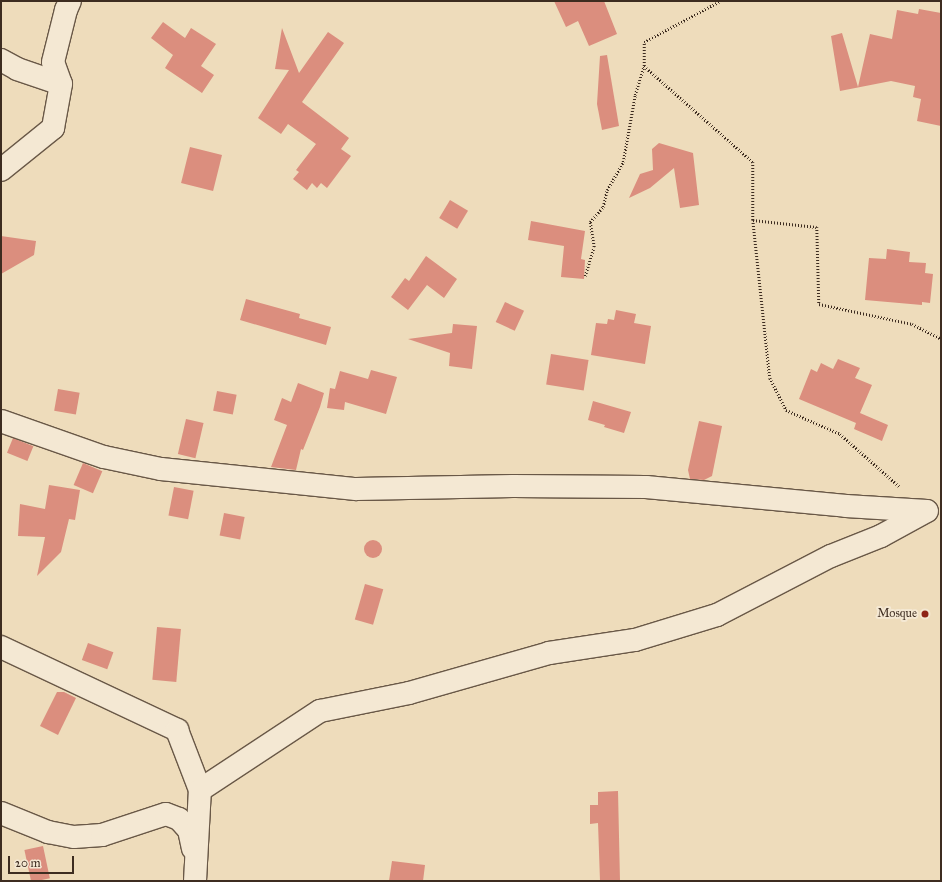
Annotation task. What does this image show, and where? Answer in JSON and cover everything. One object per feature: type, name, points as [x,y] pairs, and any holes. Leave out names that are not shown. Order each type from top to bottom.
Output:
[{"type":"street","points":[[1,170],[53,128],[61,84],[53,62],[66,10],[70,1]]},
{"type":"street","points":[[1,60],[17,69],[61,84]]},
{"type":"street","points":[[1,421],[104,457],[162,469],[356,489],[513,486],[646,486],[846,506],[934,512]]},
{"type":"street","points":[[200,790],[320,711],[409,693],[548,653],[634,640],[717,615],[831,556],[881,536],[934,512]]},
{"type":"street","points":[[1,647],[177,730],[200,790],[194,881]]},
{"type":"street","points":[[1,813],[48,832],[74,837],[102,835],[166,814],[179,819],[189,830],[193,844],[194,881]]},
{"type":"path","points":[[585,276],[594,247],[590,222],[603,207],[607,190],[623,162],[635,95],[644,66],[644,42],[720,1]]},
{"type":"path","points":[[644,66],[753,162],[752,220],[770,378],[786,410],[840,434],[903,490]]},
{"type":"path","points":[[752,220],[817,227],[819,304],[912,324],[941,339]]},
{"type":"building","points":[[554,1],[604,1],[617,34],[589,46],[578,21],[566,27]]},
{"type":"building","points":[[919,9],[941,13],[941,126],[917,121],[921,99],[913,97],[915,86],[891,81],[840,91],[831,36],[842,33],[858,87],[870,34],[892,39],[897,10],[918,14]]},
{"type":"building","points":[[163,22],[185,38],[191,28],[216,44],[201,66],[214,75],[202,93],[165,68],[173,55],[151,38]]},
{"type":"building","points":[[282,28],[299,73],[328,32],[344,43],[302,102],[349,138],[341,149],[351,156],[327,188],[321,183],[317,188],[312,183],[307,190],[293,179],[299,172],[296,170],[316,144],[288,124],[281,134],[258,118],[289,70],[275,69]]},
{"type":"building","points":[[607,55],[619,126],[602,130],[597,104],[600,56]]},
{"type":"building","points":[[659,143],[693,153],[699,205],[680,208],[674,168],[650,188],[629,198],[640,174],[653,170],[652,149]]},
{"type":"building","points":[[190,147],[222,155],[213,191],[181,183]]},
{"type":"building","points":[[450,200],[468,211],[457,229],[439,218]]},
{"type":"building","points":[[531,221],[585,231],[581,259],[585,260],[584,279],[561,277],[564,246],[528,240]]},
{"type":"building","points":[[1,236],[36,241],[34,255],[1,274]]},
{"type":"building","points":[[887,249],[910,252],[909,262],[926,263],[925,273],[933,274],[930,303],[922,302],[922,305],[865,300],[869,258],[886,259]]},
{"type":"building","points":[[426,256],[457,279],[444,298],[427,285],[408,310],[391,297],[405,278],[409,281]]},
{"type":"building","points":[[246,299],[300,314],[299,318],[331,327],[326,345],[240,320]]},
{"type":"building","points":[[505,302],[524,311],[515,331],[496,322]]},
{"type":"building","points":[[616,310],[636,314],[634,323],[651,326],[645,364],[591,355],[596,323],[607,324],[608,319],[614,320]]},
{"type":"building","points":[[453,324],[477,326],[472,369],[449,366],[450,353],[408,339],[452,333]]},
{"type":"building","points":[[551,354],[589,360],[584,391],[546,385]]},
{"type":"building","points":[[838,359],[860,368],[855,378],[872,385],[860,413],[888,425],[882,441],[854,429],[856,423],[799,399],[811,369],[817,372],[821,363],[833,369]]},
{"type":"building","points":[[371,370],[397,377],[386,414],[345,402],[344,410],[327,408],[330,388],[335,389],[340,371],[368,379]]},
{"type":"building","points":[[298,383],[324,393],[320,407],[303,450],[301,449],[296,470],[271,467],[287,425],[274,420],[282,398],[291,402]]},
{"type":"building","points":[[58,389],[80,393],[76,414],[54,411]]},
{"type":"building","points":[[217,391],[237,395],[233,414],[213,411]]},
{"type":"building","points":[[593,401],[631,412],[624,433],[588,420]]},
{"type":"building","points":[[186,419],[204,423],[195,458],[178,454]]},
{"type":"building","points":[[699,421],[722,426],[712,476],[704,480],[690,479],[688,470]]},
{"type":"building","points":[[13,438],[33,446],[27,461],[7,453]]},
{"type":"building","points":[[83,463],[102,471],[93,493],[74,485]]},
{"type":"building","points":[[49,485],[80,490],[75,520],[69,519],[61,552],[37,576],[45,537],[18,536],[20,504],[45,509]]},
{"type":"building","points":[[174,487],[194,491],[188,519],[168,515]]},
{"type":"building","points":[[224,513],[245,517],[240,540],[220,536]]},
{"type":"building","points":[[369,540],[377,540],[382,545],[380,556],[377,558],[369,558],[364,553],[364,545]]},
{"type":"building","points":[[365,584],[383,589],[373,625],[355,620]]},
{"type":"building","points":[[157,627],[181,629],[176,682],[152,680]]},
{"type":"building","points":[[88,643],[113,652],[107,669],[82,660]]},
{"type":"building","points":[[57,692],[64,692],[76,698],[58,735],[40,726]]},
{"type":"building","points":[[618,791],[620,881],[600,881],[598,823],[590,824],[590,805],[598,805],[598,792]]},
{"type":"building","points":[[43,846],[50,878],[31,881],[24,850]]},
{"type":"building","points":[[392,861],[425,865],[423,881],[389,881]]},
{"type":"place","name":"Mosque","points":[[925,614]]}]
